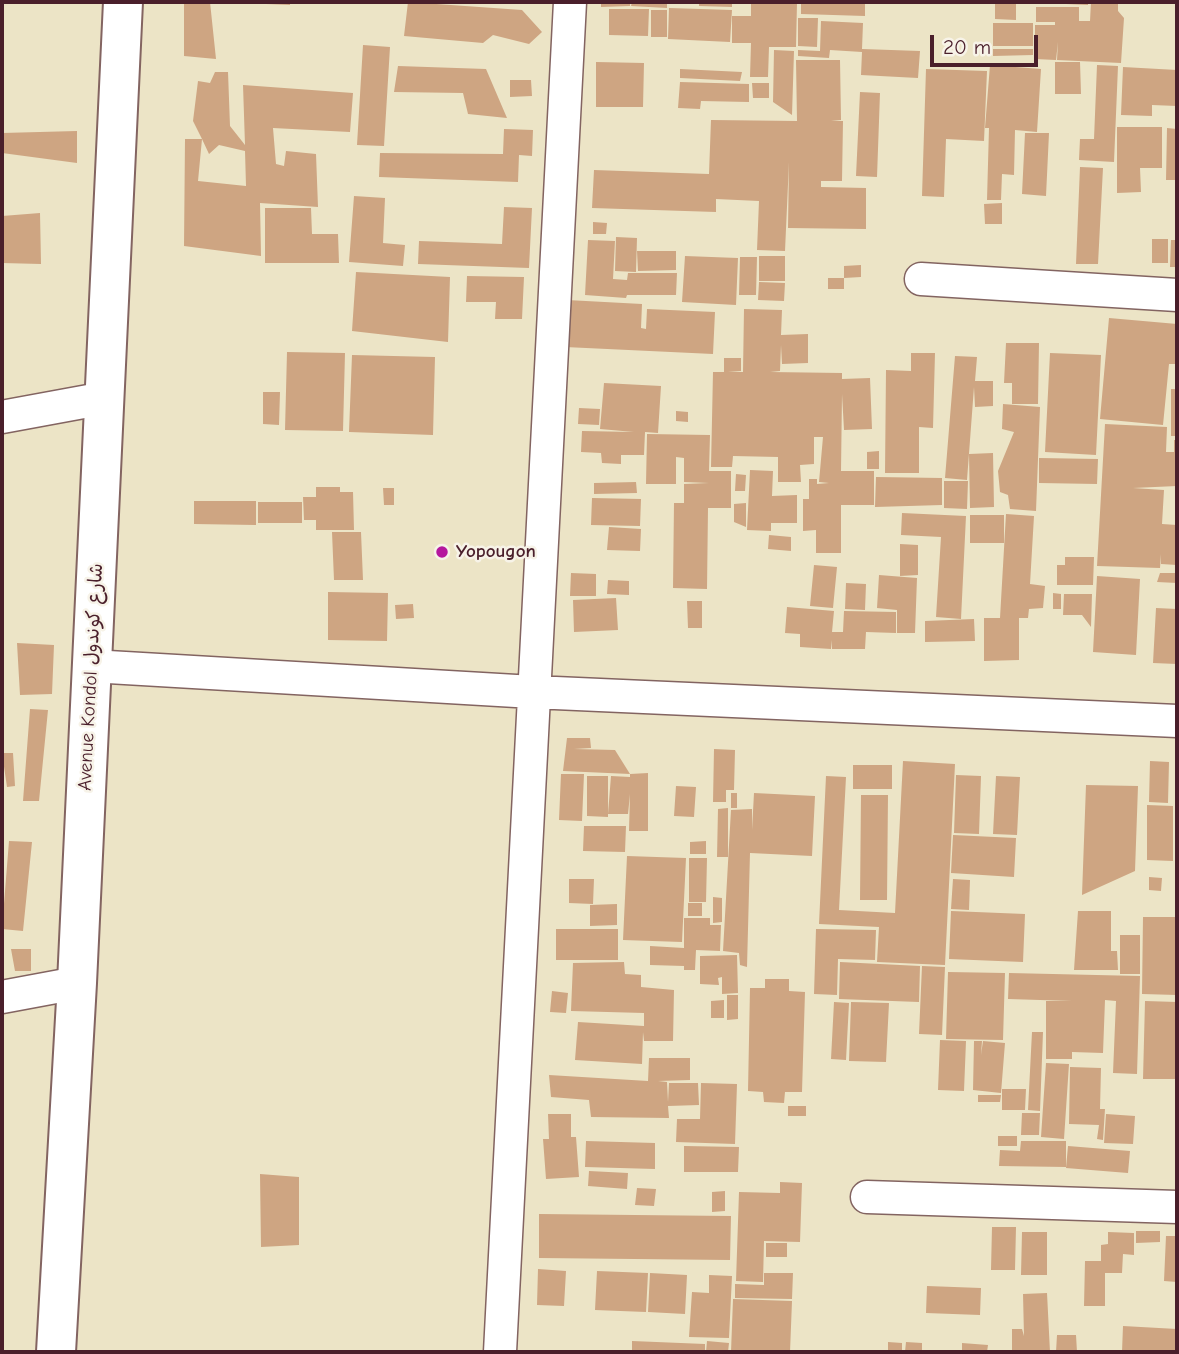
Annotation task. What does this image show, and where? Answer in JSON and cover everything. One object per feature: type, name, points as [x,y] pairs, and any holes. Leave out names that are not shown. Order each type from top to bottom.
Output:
[{"type":"street","name":"Avenue Kondol شارع كوندول","points":[[56,1352],[77,983],[123,2]]},
{"type":"street","points":[[500,1352],[570,2]]},
{"type":"street","points":[[921,279],[1177,295]]},
{"type":"street","points":[[2,418],[106,398]]},
{"type":"street","points":[[91,666],[533,692],[1177,721]]},
{"type":"street","points":[[2,997],[77,983]]},
{"type":"street","points":[[867,1197],[1177,1207]]},
{"type":"building","points":[[184,2],[210,2],[216,59],[184,56]]},
{"type":"building","points":[[290,2],[290,5],[266,4]]},
{"type":"building","points":[[408,2],[522,10],[542,32],[529,44],[493,35],[483,43],[404,36]]},
{"type":"building","points":[[601,2],[630,2],[630,6],[601,7]]},
{"type":"building","points":[[632,2],[667,2],[667,8],[631,6]]},
{"type":"building","points":[[699,2],[732,2],[732,7],[699,6]]},
{"type":"building","points":[[801,2],[865,2],[865,16],[801,14]]},
{"type":"building","points":[[995,2],[1016,2],[1016,20],[995,19]]},
{"type":"building","points":[[1088,2],[1088,5],[1066,4]]},
{"type":"building","points":[[1091,2],[1118,2],[1118,11],[1124,18],[1121,63],[1057,60],[1058,42],[1056,60],[1035,59],[1035,25],[1055,25],[1055,22],[1036,22],[1036,7],[1079,7],[1079,21],[1090,21]]},
{"type":"building","points":[[751,3],[797,3],[796,47],[769,47],[768,77],[750,77],[751,43],[732,43],[732,16],[751,16]]},
{"type":"building","points":[[669,8],[732,10],[730,42],[668,39]]},
{"type":"building","points":[[609,9],[649,9],[648,36],[609,35]]},
{"type":"building","points":[[651,10],[667,10],[667,37],[651,37]]},
{"type":"building","points":[[798,18],[818,18],[817,47],[798,46]]},
{"type":"building","points":[[821,21],[863,23],[862,49],[920,51],[918,78],[861,75],[862,52],[830,50],[829,58],[798,56],[798,50],[820,51]]},
{"type":"building","points":[[993,23],[1033,23],[1033,46],[993,46]]},
{"type":"building","points":[[363,45],[390,47],[384,146],[357,145]]},
{"type":"building","points":[[993,49],[1033,49],[1033,55],[993,56]]},
{"type":"building","points":[[774,50],[794,51],[792,115],[773,102]]},
{"type":"building","points":[[796,60],[840,60],[841,120],[831,121],[843,121],[842,181],[821,181],[821,187],[866,188],[866,229],[788,228],[789,162],[785,251],[757,250],[759,201],[716,199],[716,212],[592,208],[594,170],[709,174],[711,120],[797,121]]},
{"type":"building","points":[[596,62],[644,63],[643,107],[596,107]]},
{"type":"building","points":[[1055,62],[1080,62],[1081,94],[1055,94]]},
{"type":"building","points":[[990,65],[1041,69],[1037,132],[1015,130],[1014,175],[1002,174],[1001,200],[987,200],[989,128],[985,128]]},
{"type":"building","points":[[1097,65],[1118,66],[1114,162],[1079,160],[1080,139],[1094,139]]},
{"type":"building","points":[[398,66],[486,69],[507,118],[468,114],[463,93],[394,92]]},
{"type":"building","points":[[1123,67],[1177,70],[1177,106],[1152,105],[1152,116],[1121,115]]},
{"type":"building","points":[[680,69],[742,72],[740,81],[680,78]]},
{"type":"building","points":[[926,69],[987,71],[984,141],[946,139],[944,197],[922,196]]},
{"type":"building","points":[[215,72],[228,72],[230,126],[245,145],[243,85],[353,93],[350,132],[273,128],[276,164],[284,166],[286,151],[316,154],[318,207],[260,203],[261,256],[184,246],[185,139],[202,139],[193,121],[198,81],[210,83]],"holes":[[[202,139],[209,154],[219,145],[245,151],[246,186],[198,181]]]},
{"type":"building","points":[[510,80],[531,80],[532,96],[510,97]]},
{"type":"building","points":[[680,82],[749,84],[749,102],[701,101],[700,109],[678,108]]},
{"type":"building","points":[[752,83],[769,83],[769,98],[753,98]]},
{"type":"building","points":[[860,92],[880,93],[877,177],[856,176]]},
{"type":"building","points":[[1117,127],[1162,127],[1162,168],[1140,168],[1141,192],[1117,193]]},
{"type":"building","points":[[1167,128],[1177,129],[1177,180],[1166,180]]},
{"type":"building","points":[[504,129],[533,130],[532,156],[519,155],[518,182],[379,177],[380,153],[503,154]]},
{"type":"building","points":[[77,131],[77,163],[2,153],[2,133]]},
{"type":"building","points":[[1025,133],[1049,133],[1046,196],[1022,194]]},
{"type":"building","points":[[1080,167],[1103,168],[1098,264],[1076,264]]},
{"type":"building","points":[[354,196],[385,198],[383,243],[405,245],[403,266],[349,262]]},
{"type":"building","points":[[1002,203],[1002,224],[985,224],[984,204]]},
{"type":"building","points":[[504,207],[532,208],[529,268],[418,264],[419,241],[502,244]]},
{"type":"building","points":[[265,208],[311,208],[312,234],[338,234],[339,263],[265,263]]},
{"type":"building","points":[[40,213],[41,264],[2,263],[2,216]]},
{"type":"building","points":[[593,222],[607,223],[606,234],[593,234]]},
{"type":"building","points":[[616,237],[637,238],[636,272],[615,271]]},
{"type":"building","points":[[1152,239],[1168,239],[1168,263],[1152,263]]},
{"type":"building","points":[[588,240],[615,241],[613,279],[627,280],[628,273],[677,273],[676,295],[627,295],[626,298],[585,295]]},
{"type":"building","points":[[1171,240],[1177,240],[1177,267],[1170,267]]},
{"type":"building","points":[[637,251],[676,251],[676,270],[638,271]]},
{"type":"building","points":[[685,256],[738,258],[736,305],[682,302]]},
{"type":"building","points":[[759,256],[785,256],[785,281],[759,281]]},
{"type":"building","points":[[740,257],[757,257],[756,295],[739,295]]},
{"type":"building","points":[[861,265],[861,277],[844,278],[844,266]]},
{"type":"building","points":[[356,272],[450,277],[448,342],[352,331]]},
{"type":"building","points":[[467,276],[524,277],[522,319],[495,319],[496,302],[466,302]]},
{"type":"building","points":[[828,278],[844,278],[844,289],[828,289]]},
{"type":"building","points":[[759,282],[785,283],[784,301],[758,300]]},
{"type":"building","points":[[567,300],[642,304],[641,328],[646,329],[647,309],[715,312],[713,354],[565,347]]},
{"type":"building","points":[[744,309],[782,310],[781,335],[808,334],[808,363],[782,364],[781,345],[780,371],[770,372],[842,373],[842,379],[870,378],[872,429],[844,430],[842,394],[841,471],[874,471],[874,505],[841,505],[841,553],[816,553],[816,530],[803,531],[803,499],[809,499],[809,479],[817,479],[817,484],[829,483],[819,482],[823,437],[814,437],[814,464],[800,465],[801,482],[778,482],[778,457],[733,456],[732,467],[711,467],[713,372],[724,372],[724,358],[741,358],[741,371],[728,372],[743,372]]},
{"type":"building","points":[[1109,318],[1177,324],[1177,364],[1169,364],[1163,425],[1100,419]]},
{"type":"building","points":[[1006,343],[1039,343],[1038,404],[1012,404],[1012,383],[1004,383]]},
{"type":"building","points":[[287,352],[345,353],[343,431],[285,430]]},
{"type":"building","points":[[911,353],[935,353],[933,428],[919,427],[919,473],[885,473],[886,370],[911,371]]},
{"type":"building","points":[[1050,353],[1101,355],[1096,455],[1045,452]]},
{"type":"building","points":[[352,355],[435,357],[433,435],[349,432]]},
{"type":"building","points":[[955,356],[977,357],[975,381],[993,381],[993,406],[975,407],[974,387],[967,480],[945,478]]},
{"type":"building","points":[[604,383],[661,386],[658,433],[645,432],[644,455],[621,455],[621,464],[602,463],[601,453],[581,452],[582,431],[634,432],[600,429]]},
{"type":"building","points":[[1171,389],[1177,389],[1177,436],[1171,436]]},
{"type":"building","points":[[263,392],[280,392],[279,425],[263,424]]},
{"type":"building","points":[[1003,404],[1040,407],[1036,511],[1010,509],[1008,495],[1000,492],[998,471],[1014,432],[1002,429]]},
{"type":"building","points":[[579,408],[600,409],[599,425],[578,424]]},
{"type":"building","points":[[676,411],[688,412],[688,422],[676,421]]},
{"type":"building","points":[[1105,424],[1167,427],[1166,452],[1174,452],[1174,440],[1177,440],[1177,486],[1133,488],[1164,490],[1162,524],[1177,525],[1177,565],[1161,564],[1161,554],[1160,568],[1097,566]]},
{"type":"building","points":[[647,434],[710,435],[709,471],[731,471],[731,508],[708,508],[707,589],[673,588],[674,503],[684,503],[684,484],[709,483],[684,482],[684,458],[676,457],[676,484],[646,484]]},
{"type":"building","points":[[879,451],[879,469],[867,469],[867,452]]},
{"type":"building","points":[[993,453],[994,507],[970,508],[969,454]]},
{"type":"building","points":[[1039,458],[1098,459],[1097,484],[1039,483]]},
{"type":"building","points":[[750,470],[773,471],[772,496],[797,495],[797,523],[771,523],[771,531],[747,530]]},
{"type":"building","points":[[736,474],[746,475],[745,491],[735,491]]},
{"type":"building","points":[[876,477],[942,478],[942,505],[875,507]]},
{"type":"building","points":[[944,481],[968,481],[967,509],[944,508]]},
{"type":"building","points":[[636,482],[637,493],[594,494],[594,483]]},
{"type":"building","points":[[316,487],[340,487],[340,492],[353,492],[354,530],[316,530],[316,520],[304,520],[303,497],[316,497]]},
{"type":"building","points":[[383,488],[394,488],[394,505],[384,505]]},
{"type":"building","points":[[592,498],[641,499],[640,526],[591,525]]},
{"type":"building","points":[[194,501],[256,501],[256,525],[194,524]]},
{"type":"building","points":[[258,502],[302,502],[302,523],[258,523]]},
{"type":"building","points":[[746,503],[746,527],[734,522],[734,504]]},
{"type":"building","points":[[902,513],[966,516],[961,619],[936,617],[941,537],[901,535]]},
{"type":"building","points":[[1006,514],[1034,516],[1030,584],[1045,586],[1043,608],[1029,609],[1028,618],[1019,618],[1019,660],[984,661],[984,618],[1000,618]]},
{"type":"building","points":[[970,515],[1004,515],[1004,543],[970,543]]},
{"type":"building","points":[[609,527],[641,529],[640,551],[607,550]]},
{"type":"building","points":[[332,532],[361,532],[363,580],[334,580]]},
{"type":"building","points":[[769,535],[791,537],[791,551],[768,549]]},
{"type":"building","points":[[900,544],[918,545],[918,575],[900,576]]},
{"type":"building","points":[[1065,557],[1094,557],[1093,585],[1057,585],[1057,565],[1065,565]]},
{"type":"building","points":[[814,565],[837,567],[833,608],[810,606]]},
{"type":"building","points":[[571,573],[596,574],[596,596],[570,596]]},
{"type":"building","points":[[1160,573],[1177,573],[1177,583],[1157,582]]},
{"type":"building","points":[[879,575],[917,578],[915,633],[897,633],[897,610],[877,608]]},
{"type":"building","points":[[1097,576],[1140,579],[1136,655],[1093,652]]},
{"type":"building","points":[[608,580],[629,581],[629,595],[607,594]]},
{"type":"building","points":[[846,583],[866,584],[865,610],[845,609]]},
{"type":"building","points":[[328,592],[388,593],[387,641],[328,640]]},
{"type":"building","points":[[1053,593],[1061,594],[1061,609],[1053,609]]},
{"type":"building","points":[[1064,594],[1092,594],[1091,627],[1082,615],[1063,615]]},
{"type":"building","points":[[616,598],[618,630],[574,632],[573,600]]},
{"type":"building","points":[[687,601],[702,601],[702,628],[688,628]]},
{"type":"building","points":[[413,604],[414,618],[396,619],[395,605]]},
{"type":"building","points":[[787,607],[834,611],[832,632],[843,632],[844,611],[896,612],[896,633],[866,632],[865,649],[832,649],[832,640],[831,649],[800,647],[800,634],[785,633]]},
{"type":"building","points":[[1156,608],[1177,609],[1177,664],[1153,663]]},
{"type":"building","points":[[974,619],[975,641],[925,642],[925,621]]},
{"type":"building","points":[[17,643],[54,645],[52,694],[20,695]]},
{"type":"building","points":[[30,709],[48,710],[39,801],[23,801]]},
{"type":"building","points":[[567,738],[590,738],[591,748],[574,749],[615,750],[630,774],[563,771]]},
{"type":"building","points":[[714,749],[735,750],[734,790],[726,790],[726,802],[713,802]]},
{"type":"building","points":[[2,753],[13,753],[15,786],[7,787]]},
{"type":"building","points":[[903,761],[955,764],[945,965],[877,962],[879,927],[819,924],[826,776],[846,777],[839,910],[895,913]]},
{"type":"building","points":[[1150,761],[1169,762],[1168,803],[1149,802]]},
{"type":"building","points":[[853,765],[892,765],[892,789],[853,789]]},
{"type":"building","points":[[648,773],[648,831],[629,831],[630,794],[628,814],[608,814],[611,776],[630,777],[630,774]]},
{"type":"building","points":[[561,774],[584,774],[582,821],[559,820]]},
{"type":"building","points":[[956,775],[981,776],[979,834],[954,833]]},
{"type":"building","points":[[587,776],[608,776],[608,817],[587,816]]},
{"type":"building","points":[[996,776],[1020,777],[1017,835],[993,834]]},
{"type":"building","points":[[1086,785],[1138,786],[1135,871],[1082,895]]},
{"type":"building","points":[[676,786],[696,787],[694,817],[674,816]]},
{"type":"building","points":[[731,793],[737,793],[737,808],[731,808]]},
{"type":"building","points":[[754,793],[815,796],[812,856],[750,853],[747,967],[740,965],[739,953],[723,951],[731,810],[752,809],[752,830]]},
{"type":"building","points":[[861,795],[888,795],[887,900],[860,900]]},
{"type":"building","points":[[1147,805],[1173,806],[1173,861],[1147,860]]},
{"type":"building","points":[[728,808],[728,857],[717,857],[718,809]]},
{"type":"building","points":[[584,826],[626,826],[625,852],[583,851]]},
{"type":"building","points":[[953,835],[1016,838],[1014,877],[951,873]]},
{"type":"building","points":[[9,841],[32,842],[23,931],[2,929]]},
{"type":"building","points":[[706,841],[706,854],[690,854],[690,842]]},
{"type":"building","points":[[627,856],[686,858],[682,942],[623,940]]},
{"type":"building","points":[[689,858],[707,858],[706,902],[689,902]]},
{"type":"building","points":[[1149,877],[1162,878],[1161,891],[1149,890]]},
{"type":"building","points":[[569,879],[594,879],[593,904],[569,903]]},
{"type":"building","points":[[953,879],[970,880],[969,910],[951,909]]},
{"type":"building","points":[[713,897],[722,898],[722,922],[713,923]]},
{"type":"building","points":[[688,903],[702,903],[702,916],[688,916]]},
{"type":"building","points":[[617,904],[617,925],[590,926],[590,905]]},
{"type":"building","points":[[951,911],[1025,914],[1023,962],[949,959]]},
{"type":"building","points":[[1078,911],[1111,911],[1111,951],[1117,951],[1118,970],[1074,970]]},
{"type":"building","points":[[1143,917],[1177,917],[1177,995],[1142,994]]},
{"type":"building","points":[[684,918],[710,918],[710,925],[721,925],[720,951],[696,950],[695,970],[684,970],[684,966],[650,965],[650,946],[684,948]]},
{"type":"building","points":[[556,929],[618,929],[618,960],[556,960]]},
{"type":"building","points":[[816,929],[876,930],[875,960],[838,959],[837,995],[814,994]]},
{"type":"building","points":[[1120,935],[1140,935],[1140,974],[1120,974]]},
{"type":"building","points":[[11,949],[31,949],[31,971],[15,971]]},
{"type":"building","points":[[737,955],[738,993],[722,994],[722,977],[718,978],[719,985],[700,984],[700,956]]},
{"type":"building","points":[[624,962],[625,974],[641,975],[641,987],[674,990],[673,1041],[644,1041],[643,1032],[642,1064],[575,1060],[578,1022],[644,1026],[644,1013],[571,1011],[573,963]]},
{"type":"building","points":[[840,962],[920,966],[919,1002],[839,999]]},
{"type":"building","points":[[922,966],[945,967],[942,1035],[919,1034]]},
{"type":"building","points":[[948,972],[1005,973],[1003,1040],[946,1039]]},
{"type":"building","points":[[1009,973],[1140,976],[1137,1074],[1113,1073],[1116,1001],[1105,1000],[1103,1053],[1072,1052],[1072,1059],[1046,1059],[1046,1001],[1072,1001],[1008,999]]},
{"type":"building","points":[[765,979],[789,979],[789,991],[805,992],[802,1092],[785,1092],[784,1103],[764,1102],[763,1092],[748,1091],[750,988],[765,988]]},
{"type":"building","points":[[552,991],[568,993],[566,1013],[550,1012]]},
{"type":"building","points":[[727,995],[738,995],[738,1019],[727,1020]]},
{"type":"building","points":[[724,1000],[724,1018],[711,1018],[711,1001]]},
{"type":"building","points":[[1145,1001],[1177,1002],[1177,1079],[1143,1079]]},
{"type":"building","points":[[834,1002],[849,1003],[846,1060],[831,1059]]},
{"type":"building","points":[[851,1002],[889,1003],[886,1062],[849,1061]]},
{"type":"building","points":[[1032,1032],[1043,1032],[1040,1111],[1028,1110]]},
{"type":"building","points":[[940,1040],[966,1041],[964,1091],[938,1090]]},
{"type":"building","points":[[974,1041],[982,1041],[981,1055],[983,1041],[1005,1043],[1001,1093],[973,1090]]},
{"type":"building","points":[[649,1058],[690,1058],[690,1080],[658,1081],[667,1082],[668,1102],[669,1083],[698,1083],[699,1105],[668,1106],[669,1118],[591,1117],[589,1100],[551,1097],[549,1075],[648,1081]]},
{"type":"building","points":[[1046,1063],[1069,1064],[1064,1139],[1041,1137]]},
{"type":"building","points":[[1070,1067],[1101,1068],[1100,1109],[1105,1109],[1103,1140],[1097,1139],[1099,1125],[1069,1124]]},
{"type":"building","points":[[701,1083],[737,1084],[735,1144],[676,1142],[677,1119],[700,1119]]},
{"type":"building","points":[[1002,1089],[1026,1089],[1025,1110],[1002,1110]]},
{"type":"building","points":[[978,1095],[1001,1095],[1000,1102],[978,1102]]},
{"type":"building","points":[[788,1106],[806,1106],[806,1116],[788,1116]]},
{"type":"building","points":[[1022,1113],[1040,1113],[1039,1135],[1021,1135]]},
{"type":"building","points":[[548,1114],[571,1114],[571,1137],[576,1137],[579,1177],[546,1179],[543,1139],[549,1139]]},
{"type":"building","points":[[1106,1114],[1135,1116],[1133,1144],[1104,1143]]},
{"type":"building","points":[[998,1136],[1017,1136],[1017,1146],[998,1146]]},
{"type":"building","points":[[586,1141],[655,1143],[655,1169],[585,1167]]},
{"type":"building","points":[[1021,1141],[1066,1141],[1066,1167],[999,1166],[1000,1150],[1020,1151]]},
{"type":"building","points":[[684,1146],[739,1147],[738,1172],[684,1172]]},
{"type":"building","points":[[1068,1146],[1130,1151],[1128,1173],[1066,1168]]},
{"type":"building","points":[[589,1171],[628,1173],[627,1189],[588,1186]]},
{"type":"building","points":[[260,1174],[299,1177],[299,1245],[261,1247]]},
{"type":"building","points":[[780,1182],[802,1183],[800,1242],[764,1241],[763,1282],[736,1281],[739,1192],[780,1193]]},
{"type":"building","points":[[637,1188],[656,1189],[654,1206],[635,1205]]},
{"type":"building","points":[[725,1191],[725,1211],[712,1212],[712,1192]]},
{"type":"building","points":[[539,1214],[731,1216],[730,1260],[539,1258]]},
{"type":"building","points":[[992,1227],[1016,1227],[1015,1270],[991,1270]]},
{"type":"building","points":[[1136,1231],[1160,1231],[1160,1242],[1136,1243]]},
{"type":"building","points":[[1022,1232],[1047,1232],[1047,1275],[1021,1275]]},
{"type":"building","points":[[1108,1232],[1134,1233],[1134,1255],[1123,1254],[1122,1273],[1105,1273],[1105,1306],[1084,1306],[1085,1261],[1101,1261],[1101,1245],[1108,1244]]},
{"type":"building","points":[[1166,1236],[1177,1236],[1177,1282],[1164,1281]]},
{"type":"building","points":[[766,1243],[787,1243],[787,1257],[766,1257]]},
{"type":"building","points":[[538,1269],[566,1271],[564,1306],[537,1305]]},
{"type":"building","points":[[597,1271],[648,1273],[646,1312],[595,1310]]},
{"type":"building","points":[[650,1273],[687,1275],[685,1314],[648,1312]]},
{"type":"building","points":[[764,1273],[793,1273],[792,1299],[735,1298],[735,1284],[764,1285]]},
{"type":"building","points":[[709,1275],[732,1276],[729,1338],[689,1337],[692,1292],[709,1293]]},
{"type":"building","points":[[927,1286],[981,1288],[980,1315],[926,1313]]},
{"type":"building","points":[[1047,1293],[1050,1352],[1012,1352],[1012,1329],[1022,1329],[1024,1336],[1023,1294]]},
{"type":"building","points":[[733,1299],[792,1301],[790,1352],[731,1352]]},
{"type":"building","points":[[1123,1326],[1177,1329],[1177,1352],[1122,1352]]},
{"type":"building","points":[[1057,1335],[1076,1335],[1077,1352],[1056,1352]]},
{"type":"building","points":[[632,1341],[705,1344],[705,1352],[632,1352]]},
{"type":"building","points":[[707,1341],[729,1343],[728,1352],[706,1352]]},
{"type":"building","points":[[888,1342],[902,1343],[902,1352],[888,1352]]},
{"type":"building","points":[[906,1342],[922,1343],[922,1352],[905,1352]]},
{"type":"building","points":[[962,1343],[988,1345],[987,1352],[962,1352]]},
{"type":"place","name":"Yopougon","points":[[442,552]]}]
